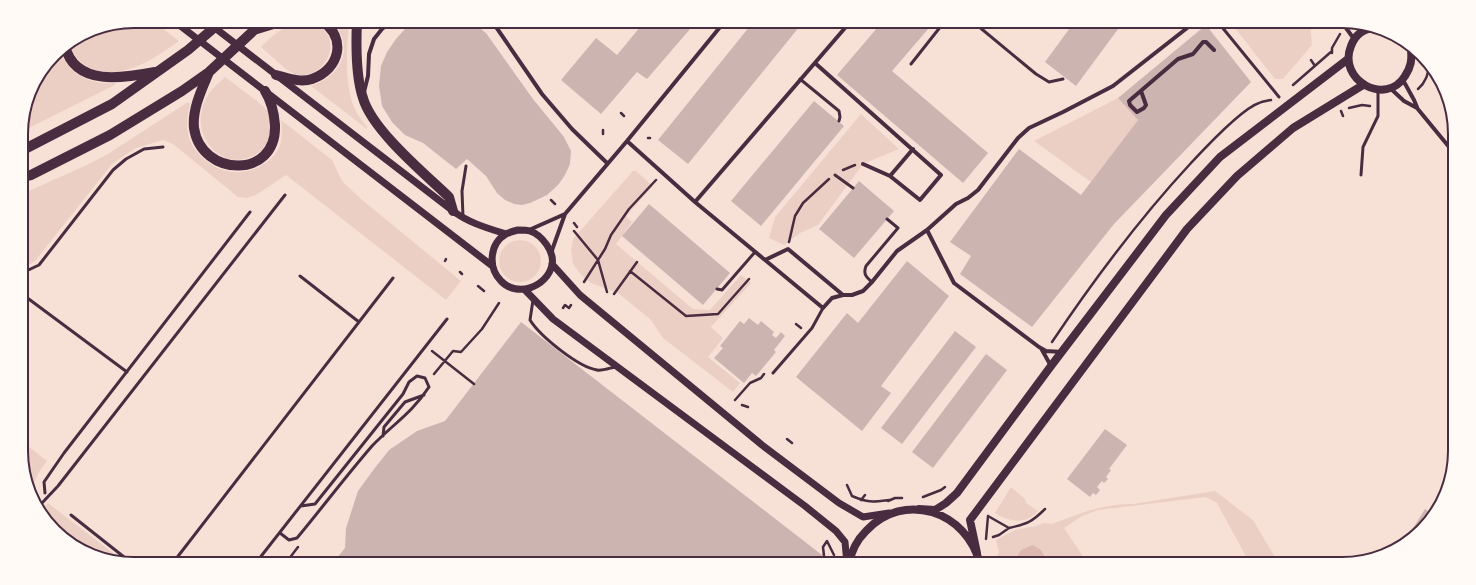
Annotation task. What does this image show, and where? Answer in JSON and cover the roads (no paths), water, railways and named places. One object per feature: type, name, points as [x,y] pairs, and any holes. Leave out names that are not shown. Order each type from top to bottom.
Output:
[{"type":"highway","points":[[28,147],[112,104],[188,50],[214,28]]},
{"type":"highway","points":[[28,175],[110,135],[182,91],[209,72],[255,30],[261,28]]},
{"type":"highway","points":[[276,75],[300,81],[312,79],[323,73],[332,65],[338,44],[330,28]]},
{"type":"highway","points":[[357,28],[358,68],[363,98],[371,115],[384,132],[449,197],[453,211]]},
{"type":"highway","points":[[67,52],[71,61],[80,69],[90,74],[102,77],[115,78],[158,71]]},
{"type":"highway","points":[[209,72],[199,96],[195,113],[194,127],[198,140],[204,150],[223,164],[236,166],[248,164],[257,160],[266,153],[272,145],[275,136],[274,111],[265,91]]},
{"type":"main road","points":[[1364,31],[1354,39],[1349,49],[1348,59],[1353,75],[1363,85],[1374,89],[1390,88],[1403,80],[1410,68],[1413,55]]},
{"type":"main road","points":[[851,557],[861,536],[871,525],[880,519],[905,510],[935,510],[957,494],[1051,366],[1166,215],[1220,157],[1348,59]]},
{"type":"main road","points":[[978,557],[970,520],[1187,229],[1237,176],[1293,128],[1363,85]]},
{"type":"main road","points":[[919,510],[931,511],[951,520],[964,531],[977,553]]},
{"type":"street","points":[[183,28],[491,264]]},
{"type":"street","points":[[215,28],[453,211],[480,226],[506,234]]},
{"type":"street","points":[[363,98],[368,76],[369,54],[374,39],[383,28]]},
{"type":"street","points":[[497,28],[542,94],[572,129],[607,163]]},
{"type":"street","points":[[565,214],[529,230],[518,230],[506,234],[499,241],[492,255],[491,264],[495,275],[502,283],[516,290],[525,290],[536,286],[544,279],[552,264],[551,253],[565,214],[627,141],[718,28]]},
{"type":"street","points":[[695,202],[844,28]]},
{"type":"street","points":[[627,141],[695,202],[823,308],[832,298],[843,295],[852,295],[862,291],[872,282],[897,251],[927,230],[956,204],[968,198],[978,190],[1018,138],[1029,128],[1112,86],[1187,28]]},
{"type":"street","points":[[1346,28],[1354,39]]},
{"type":"street","points":[[1141,91],[1146,105],[1137,112],[1130,105],[1129,101],[1178,59],[1193,54],[1203,42],[1206,42],[1214,50]]},
{"type":"street","points":[[814,63],[941,175],[920,200],[890,176],[863,164]]},
{"type":"street","points":[[1403,80],[1417,108],[1448,146]]},
{"type":"street","points":[[1390,88],[1404,101],[1417,108]]},
{"type":"street","points":[[890,176],[912,149]]},
{"type":"street","points":[[529,230],[538,235],[551,253]]},
{"type":"street","points":[[927,230],[954,283],[1039,347],[1046,351],[1062,352]]},
{"type":"street","points":[[764,260],[788,249],[843,295]]},
{"type":"street","points":[[552,264],[580,295],[762,445],[839,503],[863,517],[894,513]]},
{"type":"street","points":[[525,290],[553,319],[836,531],[845,542],[847,557]]},
{"type":"street","points":[[1039,347],[1051,366]]},
{"type":"lane","points":[[910,64],[939,28]]},
{"type":"lane","points":[[980,28],[1036,74],[1049,82],[1063,79]]},
{"type":"lane","points":[[1223,28],[1279,97]]},
{"type":"lane","points":[[800,80],[839,111],[840,117],[838,121]]},
{"type":"lane","points":[[1361,175],[1363,147],[1378,116],[1378,89]]},
{"type":"lane","points":[[28,271],[39,265],[113,170],[126,159],[144,149],[163,146]]},
{"type":"lane","points":[[464,218],[462,191],[466,166]]},
{"type":"lane","points":[[835,175],[853,188]]},
{"type":"lane","points":[[42,504],[58,486],[285,195]]},
{"type":"lane","points":[[45,494],[44,482],[64,453],[250,212]]},
{"type":"lane","points":[[872,282],[866,277],[864,271],[866,266],[898,228],[887,219]]},
{"type":"lane","points":[[717,289],[722,290],[754,252]]},
{"type":"lane","points":[[300,276],[359,322]]},
{"type":"lane","points":[[177,557],[393,278]]},
{"type":"lane","points":[[28,298],[127,372]]},
{"type":"lane","points":[[533,298],[530,320],[536,329],[580,364],[598,370],[618,367]]},
{"type":"lane","points":[[773,373],[812,328],[823,308]]},
{"type":"lane","points":[[261,557],[447,319]]},
{"type":"lane","points":[[280,533],[289,540],[297,538],[373,446],[408,413],[424,395],[429,387],[425,378],[417,376],[409,382],[403,394],[315,504],[301,506]]},
{"type":"lane","points":[[383,436],[384,427],[405,402],[424,395]]},
{"type":"lane","points":[[71,515],[123,556]]}]
